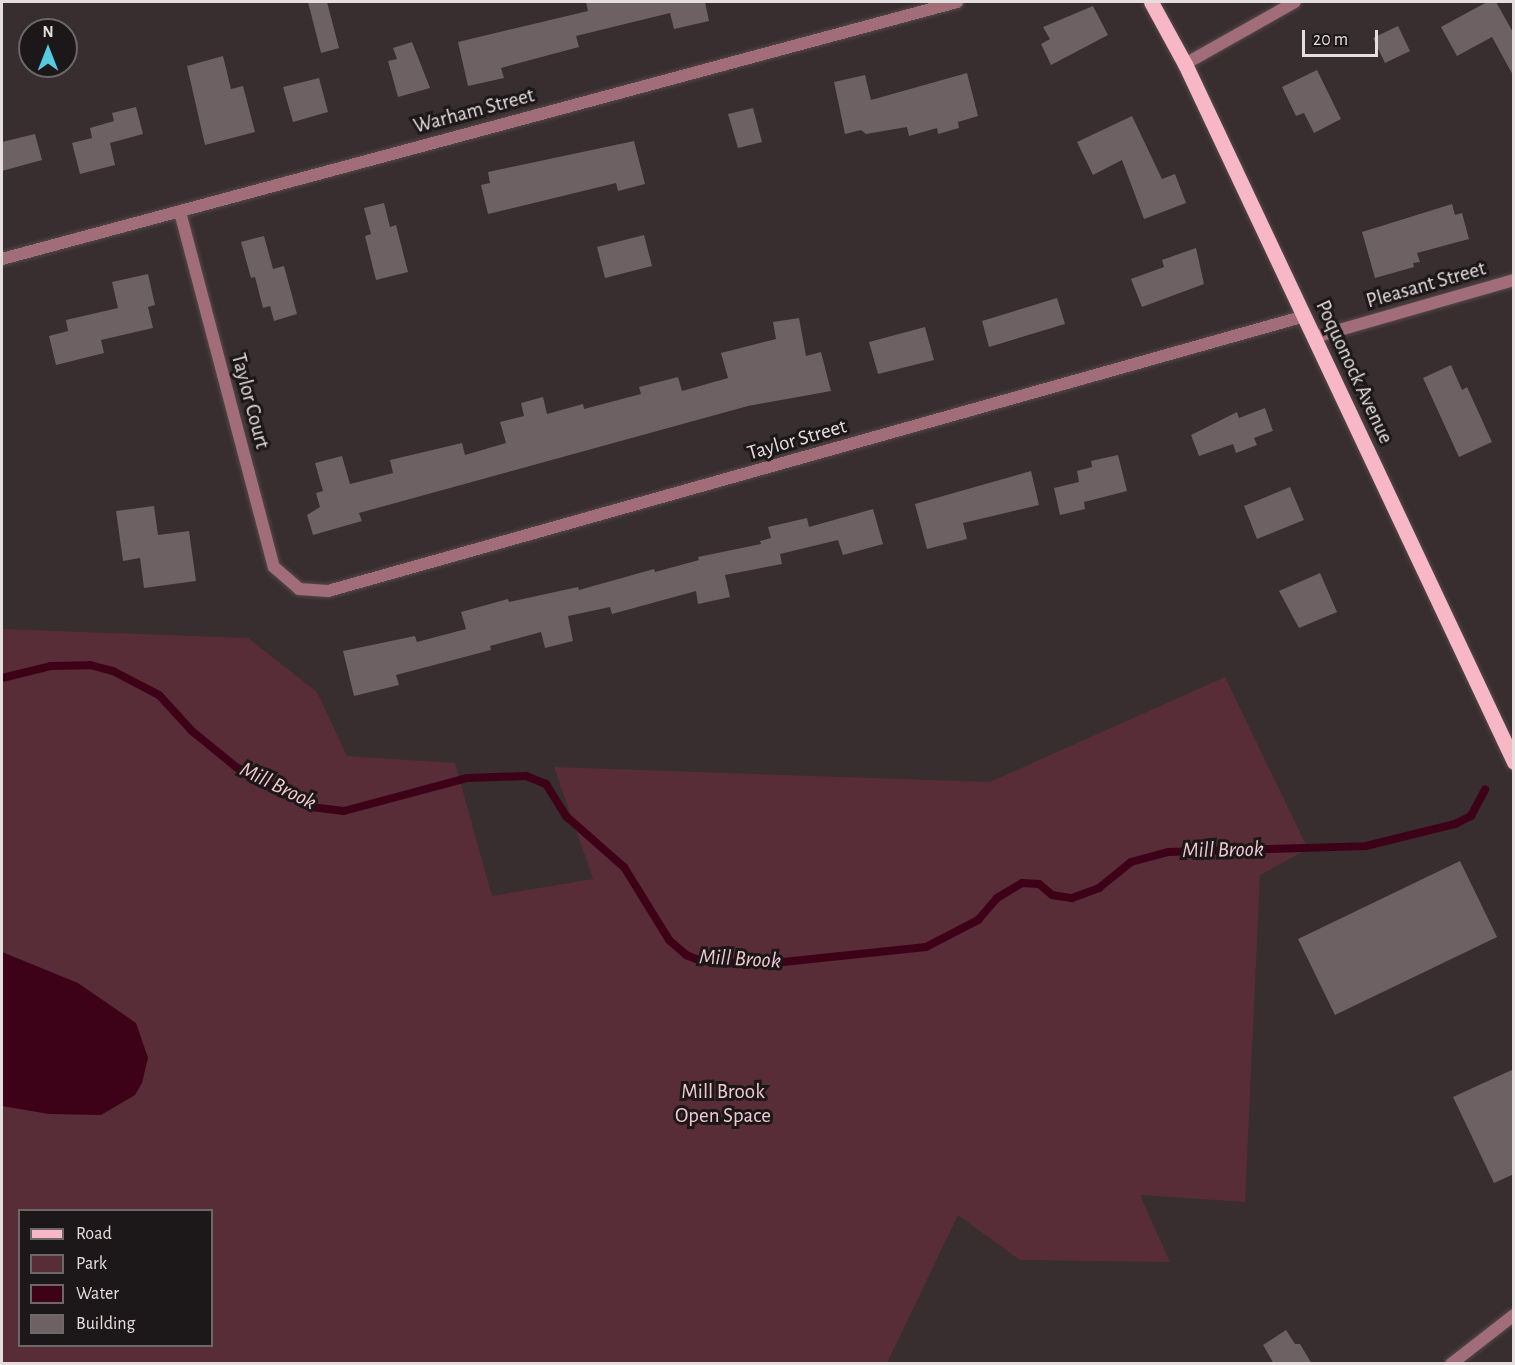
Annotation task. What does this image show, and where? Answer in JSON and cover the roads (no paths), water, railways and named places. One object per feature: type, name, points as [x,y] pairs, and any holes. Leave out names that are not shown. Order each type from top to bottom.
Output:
[{"type":"main road","name":"Poquonock Avenue","points":[[1151,2],[1185,64],[1514,762]]},
{"type":"street","name":"Warham Street","points":[[2,259],[957,2]]},
{"type":"street","points":[[1185,64],[1295,2]]},
{"type":"street","name":"Taylor Court","points":[[180,212],[274,567],[299,589]]},
{"type":"street","name":"Pleasant Street","points":[[1315,337],[1514,280]]},
{"type":"street","name":"Taylor Street","points":[[299,589],[328,591],[1305,316]]},
{"type":"street","points":[[1451,1364],[1514,1315]]},
{"type":"water","points":[[2,952],[78,983],[136,1023],[148,1058],[142,1083],[135,1095],[101,1115],[49,1114],[2,1106]]},
{"type":"waterway","name":"Mill Brook","points":[[2,678],[51,666],[90,665],[113,671],[159,695],[192,731],[236,767],[311,807],[344,811],[467,778],[526,776],[546,784],[567,817],[624,867],[669,940],[686,955],[701,961],[764,964],[926,947],[978,920],[997,898],[1022,883],[1039,884],[1052,895],[1072,898],[1099,888],[1131,862],[1168,852],[1366,846],[1455,824],[1471,816],[1485,790]]},
{"type":"park label","name":"Mill Brook Open Space","points":[[723,1104]]}]
